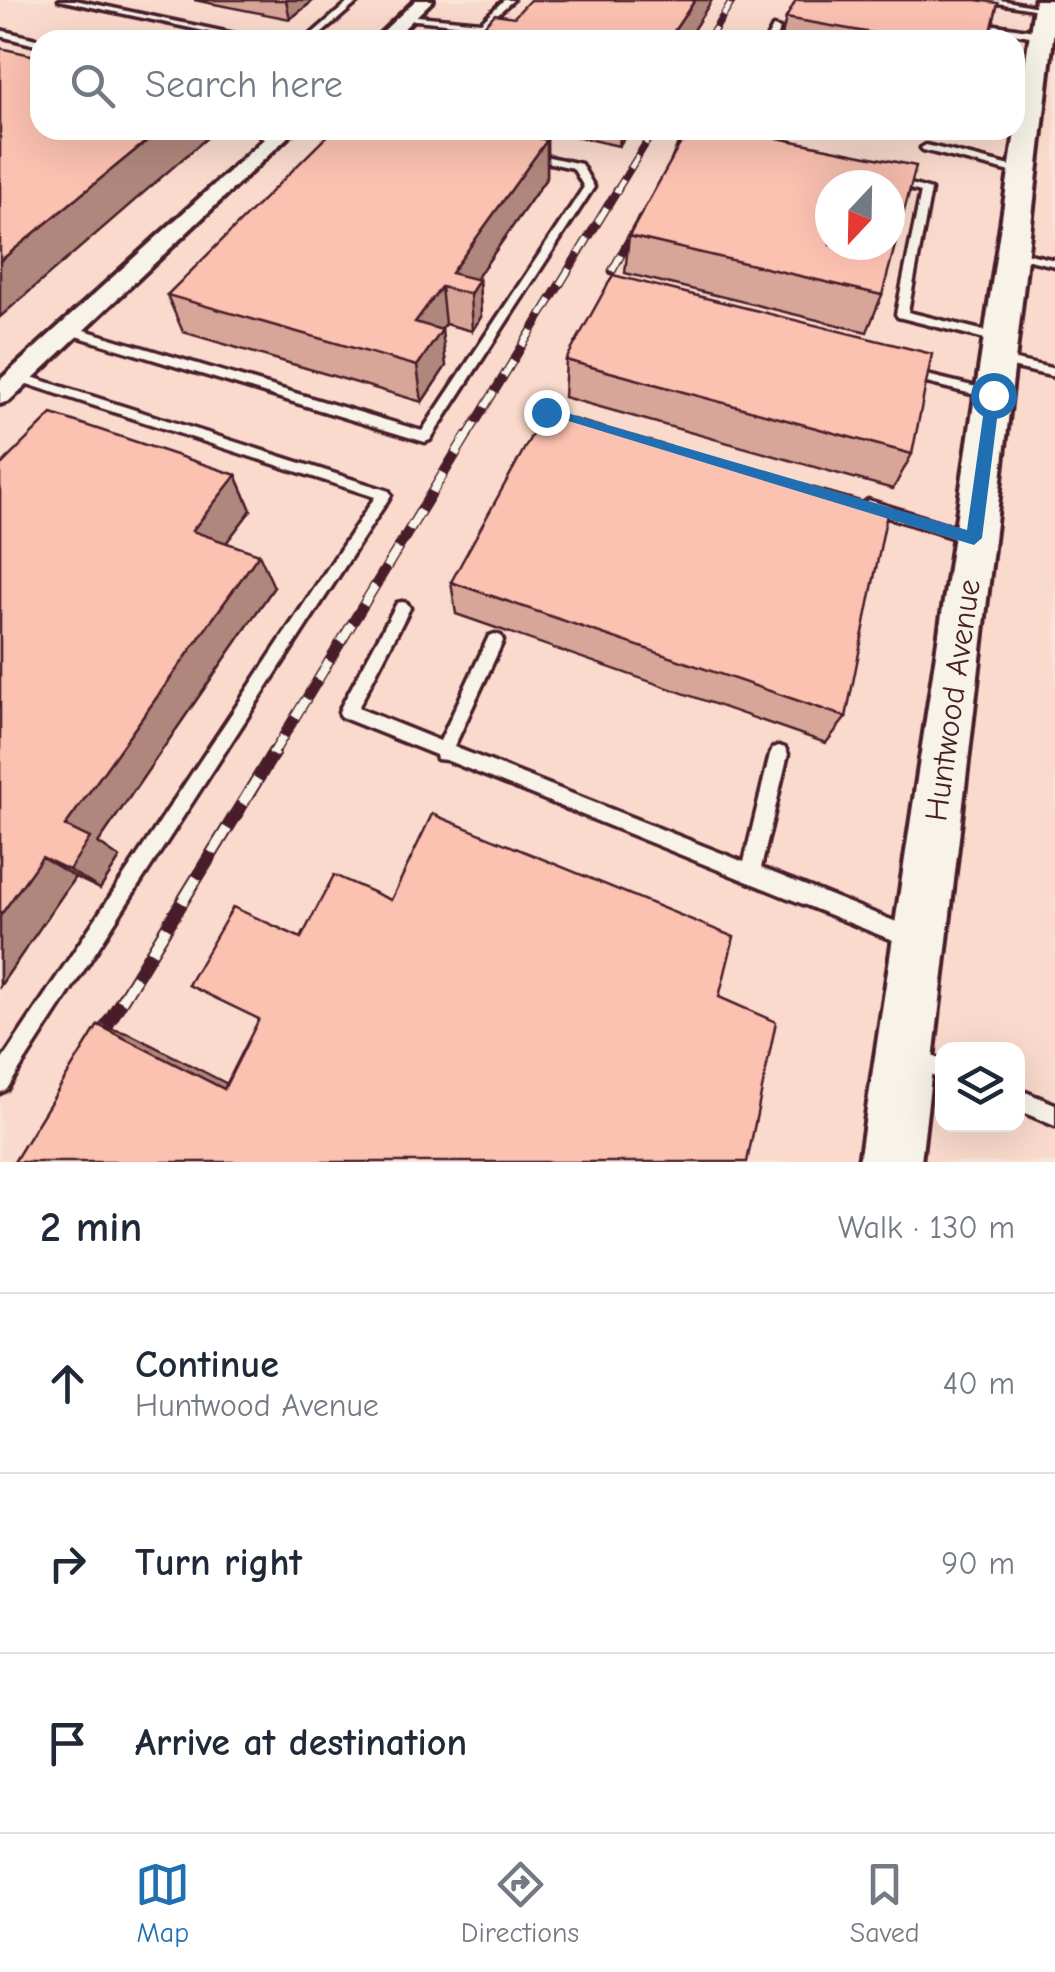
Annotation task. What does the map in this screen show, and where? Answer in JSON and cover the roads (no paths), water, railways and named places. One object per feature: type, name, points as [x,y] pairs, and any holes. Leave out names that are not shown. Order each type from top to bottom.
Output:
[{"type":"street","points":[[392,30],[425,0]]},
{"type":"street","name":"Huntwood Avenue","points":[[1025,101],[1045,30]]},
{"type":"street","points":[[0,395],[266,140]]},
{"type":"street","name":"Huntwood Avenue","points":[[890,1162],[923,1062],[920,941],[1023,172],[1023,140]]},
{"type":"lane","points":[[63,0],[210,30]]},
{"type":"lane","points":[[321,30],[356,0]]},
{"type":"lane","points":[[406,17],[480,29],[509,0]]},
{"type":"lane","points":[[984,0],[1045,30]]},
{"type":"lane","points":[[968,23],[1045,30]]},
{"type":"lane","points":[[0,33],[30,40]]},
{"type":"lane","points":[[926,148],[1023,172]]},
{"type":"lane","points":[[70,330],[425,437],[589,186],[576,166],[522,154]]},
{"type":"lane","points":[[905,185],[926,190],[902,314],[997,365]]},
{"type":"lane","points":[[1012,253],[1055,263]]},
{"type":"lane","points":[[899,372],[997,365],[1055,374]]},
{"type":"lane","points":[[0,1082],[384,496],[19,377]]},
{"type":"lane","points":[[856,502],[974,538]]},
{"type":"lane","points":[[402,608],[347,712],[920,941]]},
{"type":"lane","points":[[443,753],[495,641]]},
{"type":"lane","points":[[750,874],[779,754]]},
{"type":"lane","points":[[1025,1103],[1055,1115]]},
{"type":"railway","points":[[714,30],[733,0]]},
{"type":"railway","points":[[616,192],[648,140]]},
{"type":"railway","points":[[673,163],[682,140]]},
{"type":"railway","points":[[466,438],[618,189]]},
{"type":"railway","points":[[612,271],[641,219]]},
{"type":"railway","points":[[272,755],[467,435]]},
{"type":"railway","points":[[91,1051],[274,752]]}]
